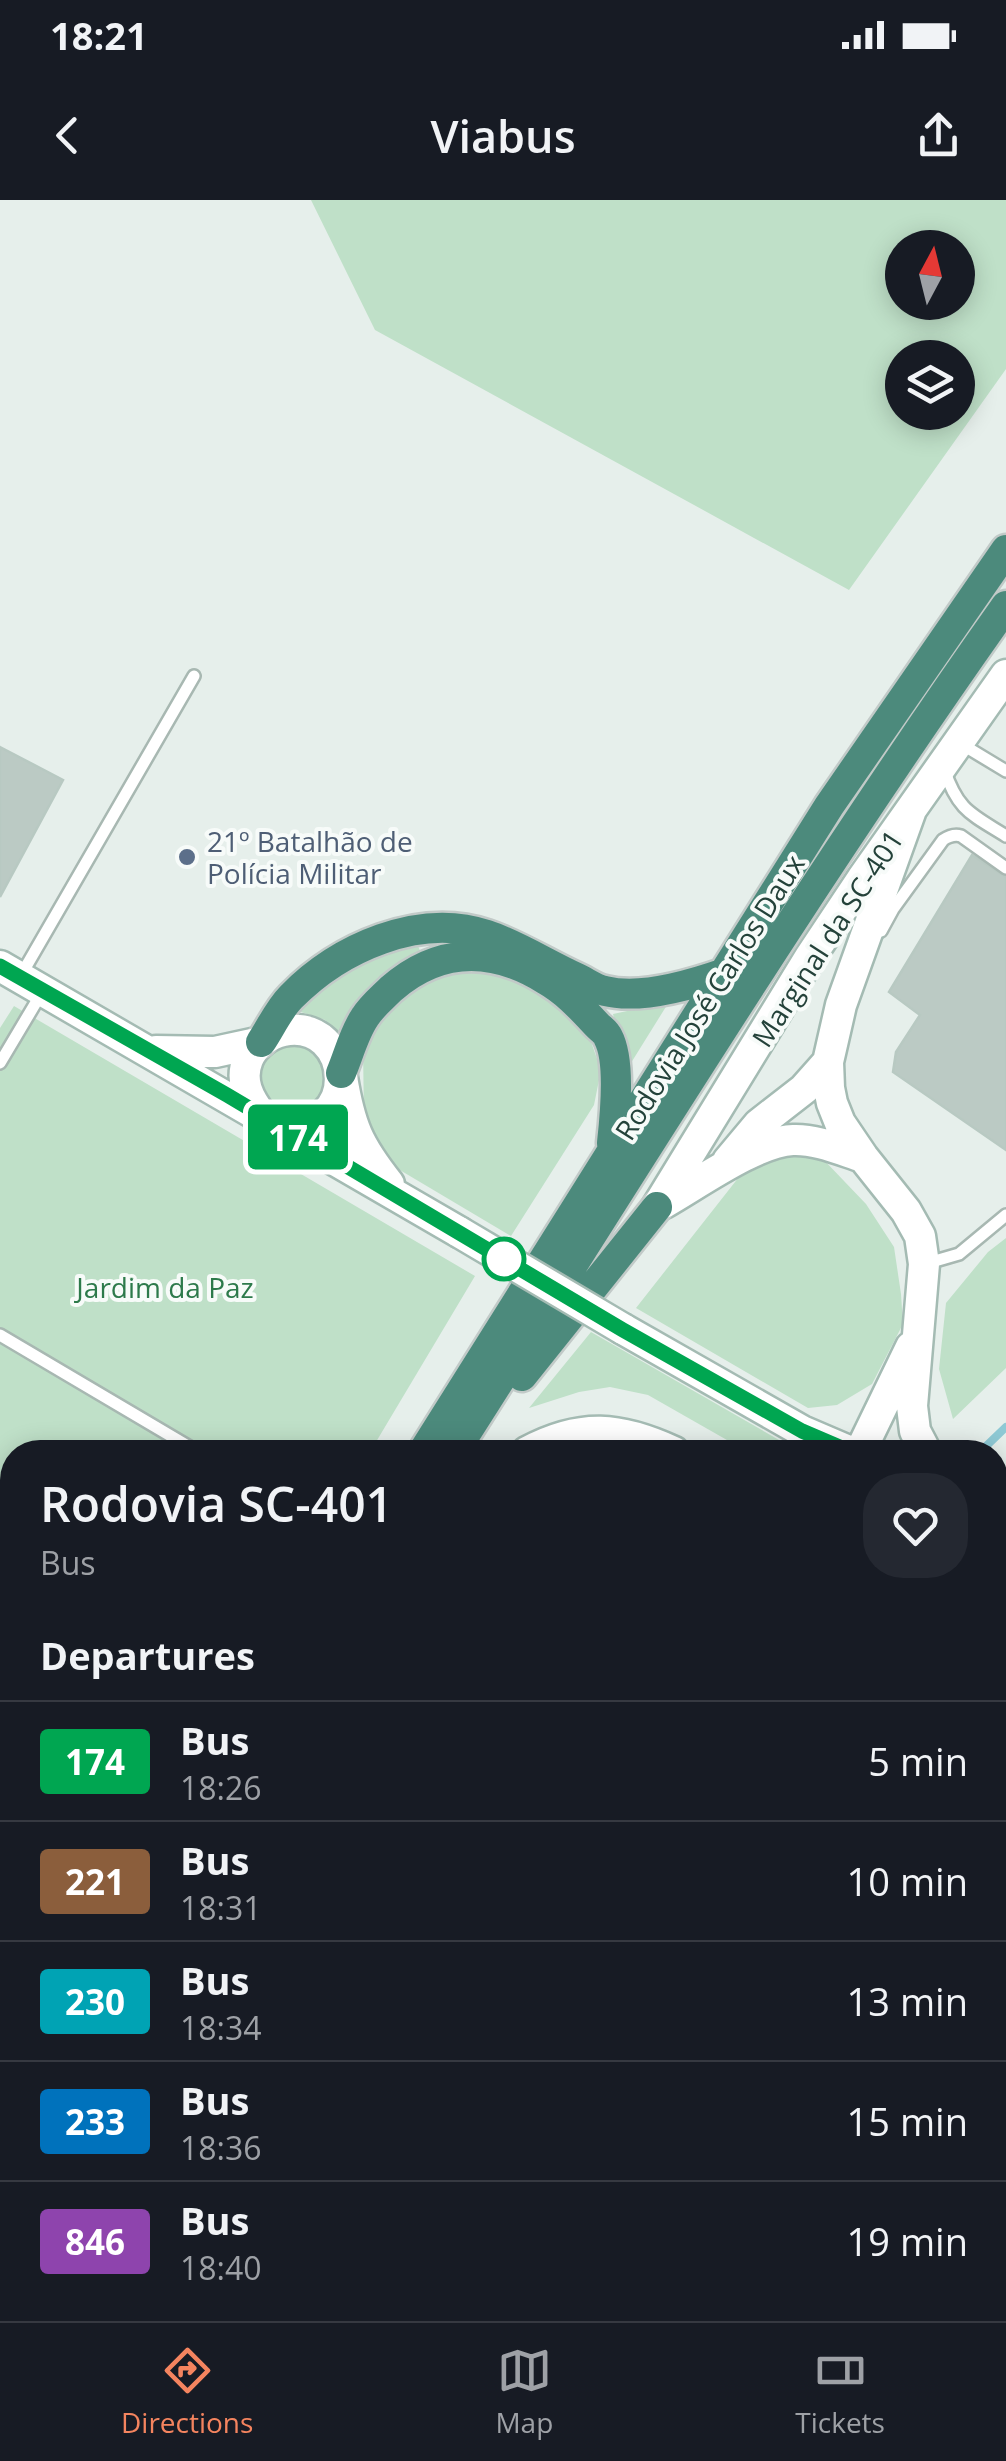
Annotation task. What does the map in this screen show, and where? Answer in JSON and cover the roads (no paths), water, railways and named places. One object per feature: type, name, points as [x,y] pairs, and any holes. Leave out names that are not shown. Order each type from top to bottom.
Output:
[{"type":"highway","name":"Rodovia José Carlos Daux","points":[[430,1440],[830,806],[1006,550]]},
{"type":"highway","name":"Rodovia José Carlos Daux","points":[[465,1440],[822,874],[1006,606]]},
{"type":"highway","points":[[261,1042],[289,999],[325,967],[378,941],[415,930],[453,928],[487,935],[604,991],[636,994],[725,974]]},
{"type":"highway","points":[[341,1073],[362,1020],[414,971],[452,957],[496,959],[531,970],[567,992],[608,1037],[616,1085],[612,1151]]},
{"type":"highway","points":[[467,1440],[658,1206]]},
{"type":"main road","name":"Marginal da SC-401","points":[[658,1206],[810,957],[1006,676]]},
{"type":"main road","points":[[911,810],[840,1004],[828,1062],[828,1088],[840,1123],[906,1211],[920,1236],[924,1264],[912,1406],[920,1440]]},
{"type":"main road","points":[[21,978],[818,1440]]},
{"type":"main road","points":[[341,1073],[334,1104],[308,1124],[292,1126],[269,1120],[249,1099],[244,1079],[248,1058],[274,1034],[304,1031],[318,1037],[337,1059],[341,1073],[347,1107],[359,1142],[401,1198]]},
{"type":"main road","points":[[149,1050],[215,1052],[261,1042]]},
{"type":"main road","points":[[721,1170],[759,1124],[804,1089],[828,1062]]},
{"type":"main road","points":[[658,1206],[774,1144],[792,1140],[818,1143],[863,1157]]},
{"type":"main road","points":[[865,1440],[919,1330]]},
{"type":"main road","points":[[834,1440],[864,1424],[879,1410]]},
{"type":"main road","points":[[554,1440],[587,1431],[642,1440]]},
{"type":"lane","points":[[0,1063],[21,978],[194,676]]},
{"type":"lane","points":[[1006,771],[951,754],[957,801],[1006,836]]},
{"type":"lane","points":[[840,1004],[893,909],[943,840],[955,834],[962,836],[1006,868]]},
{"type":"lane","points":[[924,1264],[959,1254],[1006,1215]]},
{"type":"lane","points":[[0,1335],[178,1440]]},
{"type":"waterway","points":[[992,1440],[1006,1427]]},
{"type":"place","name":"21º Batalhão de Polícia Militar","points":[[187,857]]},
{"type":"park label","name":"Jardim da Paz","points":[[165,1287]]}]
